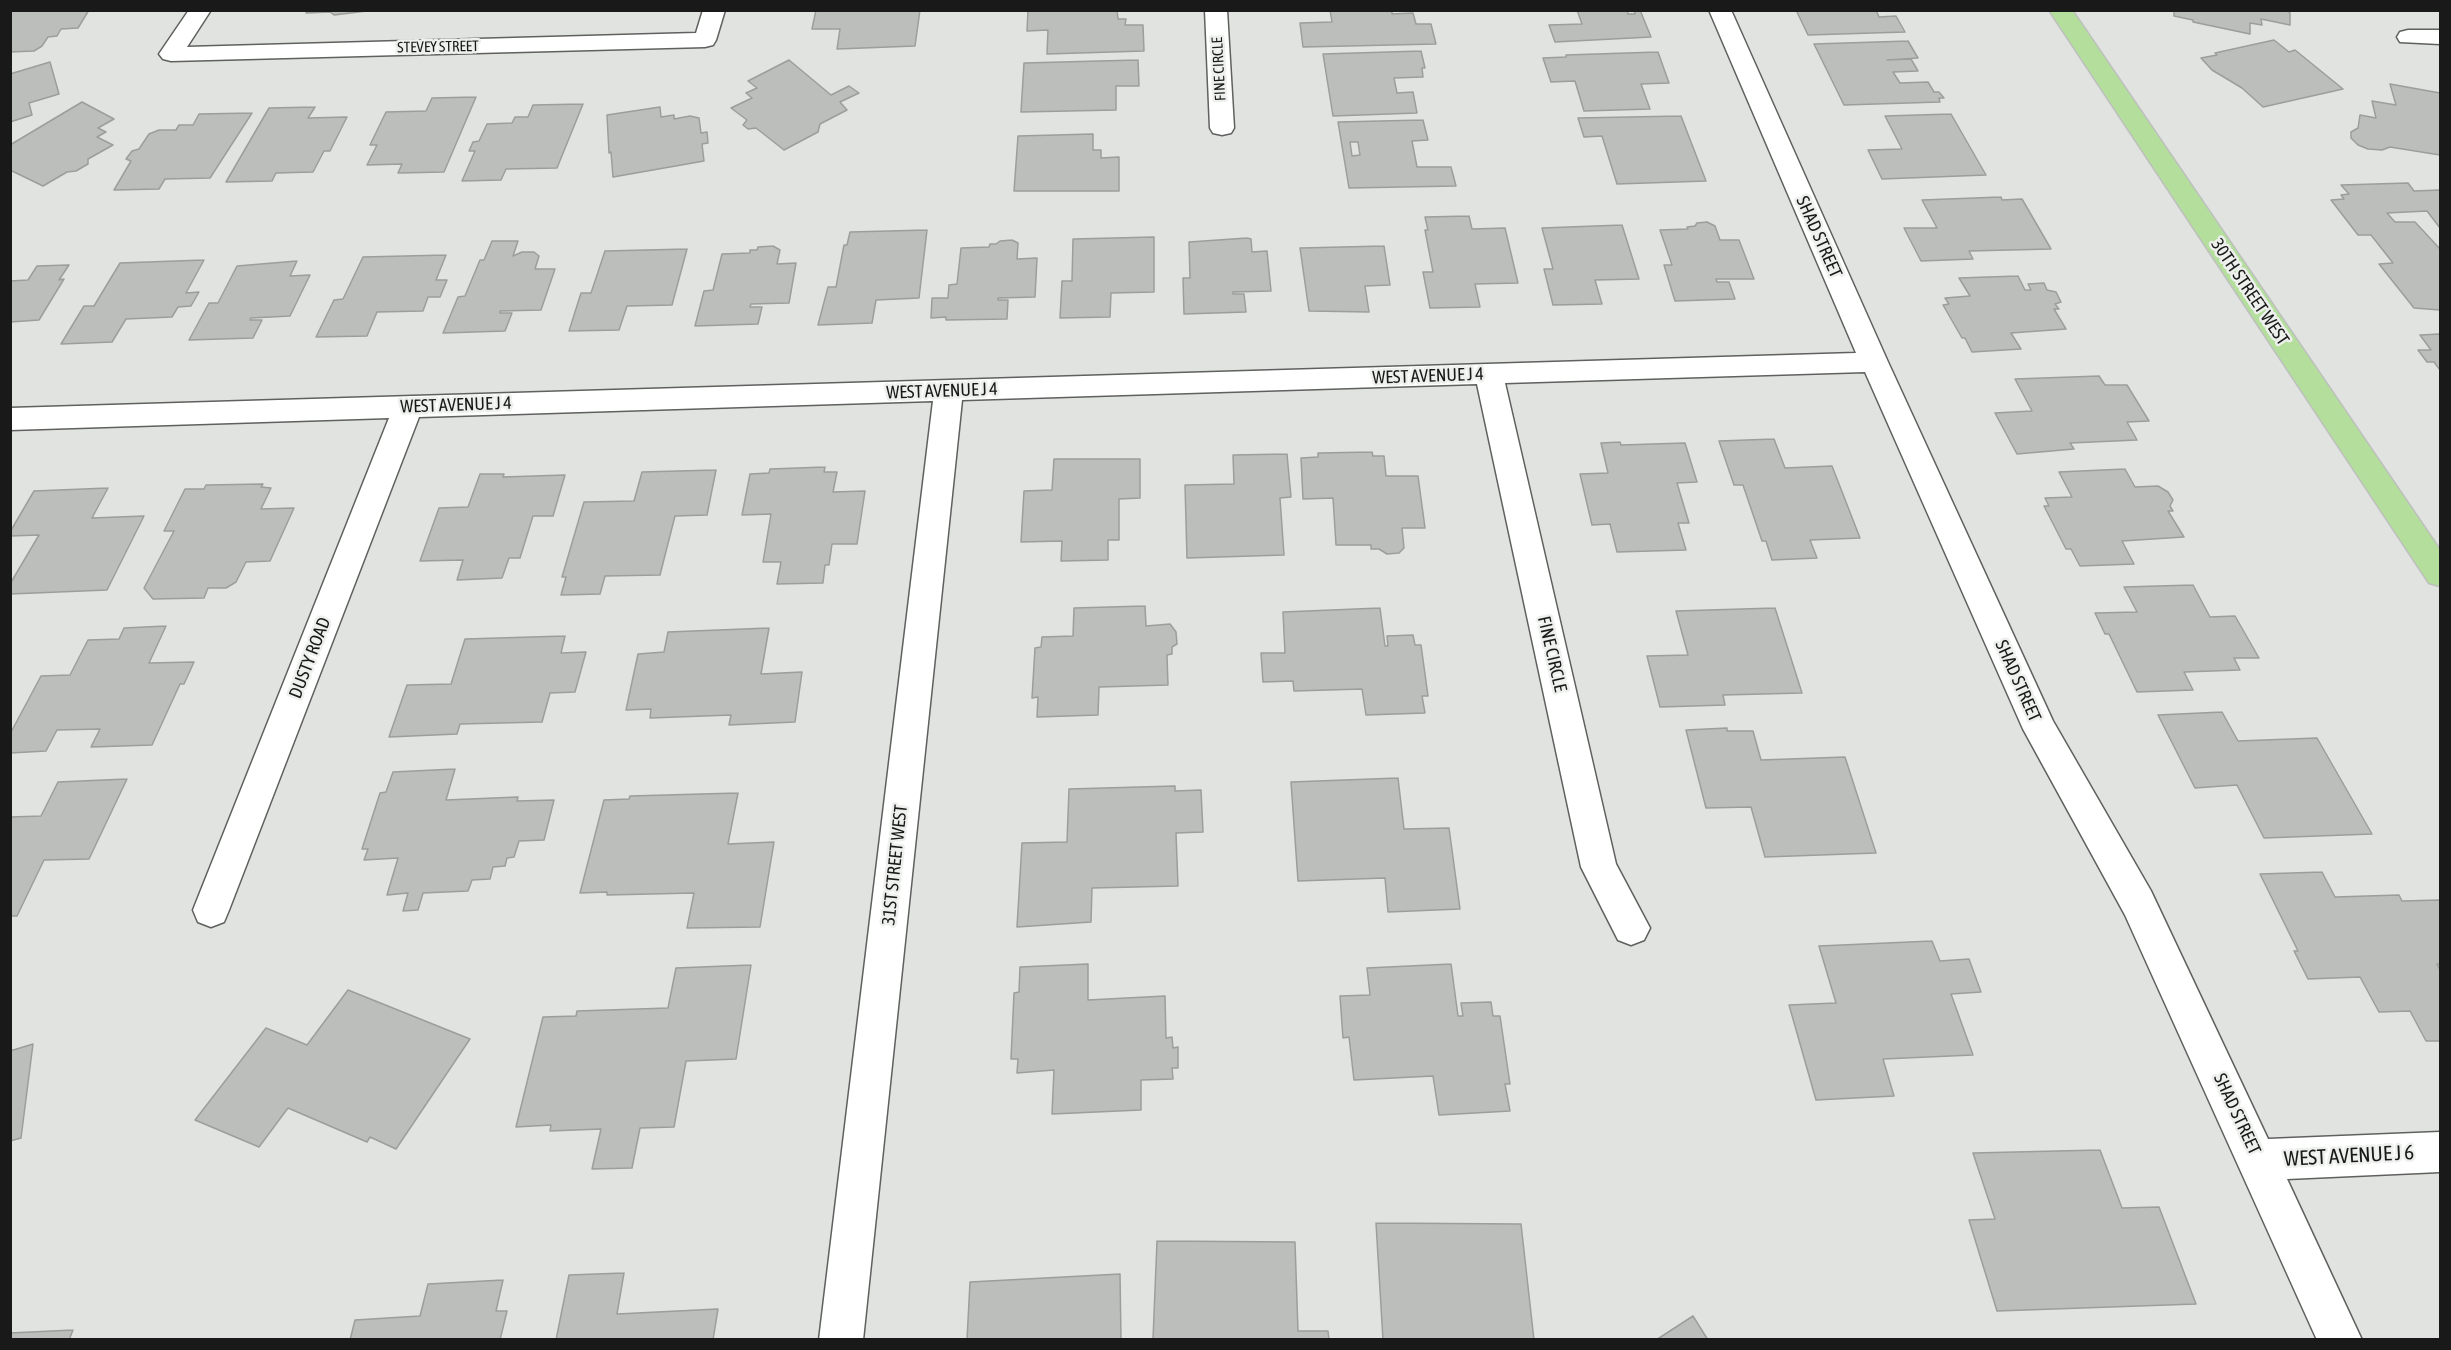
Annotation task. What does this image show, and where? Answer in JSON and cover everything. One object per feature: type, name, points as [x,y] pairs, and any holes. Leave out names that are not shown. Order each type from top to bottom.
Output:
[{"type":"main road","name":"30TH STREET WEST","points":[[2060,10],[2440,574]]},
{"type":"street","name":"STEVEY STREET","points":[[201,10],[171,54],[705,40],[714,10]]},
{"type":"street","name":"FINE CIRCLE","points":[[1216,10],[1222,128]]},
{"type":"street","name":"SHAD STREET","points":[[1720,10],[1874,362],[2040,729],[2138,903],[2340,1340]]},
{"type":"street","points":[[2408,37],[2440,37]]},
{"type":"street","name":"WEST AVENUE J 4","points":[[10,419],[1874,362]]},
{"type":"street","name":"FINE CIRCLE","points":[[1489,374],[1599,867],[1631,928]]},
{"type":"street","name":"31ST STREET WEST","points":[[841,1340],[948,390]]},
{"type":"street","name":"DUSTY ROAD","points":[[212,910],[408,407]]},
{"type":"street","name":"WEST AVENUE J 6","points":[[2258,1160],[2440,1152]]},
{"type":"building","points":[[10,10],[89,10],[78,28],[61,29],[57,36],[48,37],[42,46],[34,51],[10,52]]},
{"type":"building","points":[[308,10],[375,10],[334,15],[330,12],[306,13]]},
{"type":"building","points":[[816,10],[920,10],[915,46],[837,49],[840,29],[812,29]]},
{"type":"building","points":[[1028,10],[1117,10],[1118,19],[1126,19],[1125,25],[1143,25],[1144,51],[1047,54],[1048,30],[1027,31]]},
{"type":"building","points":[[1330,10],[1392,10],[1392,14],[1413,13],[1416,24],[1431,24],[1436,44],[1303,47],[1300,23],[1332,22]]},
{"type":"building","points":[[1577,10],[1627,10],[1628,14],[1635,14],[1634,10],[1640,10],[1651,37],[1555,42],[1549,25],[1582,24]]},
{"type":"building","points":[[1796,10],[1876,10],[1879,17],[1896,16],[1905,32],[1808,35]]},
{"type":"building","points":[[2174,10],[2287,10],[2290,13],[2290,25],[2261,19],[2262,25],[2250,23],[2250,34],[2174,16]]},
{"type":"building","points":[[2274,40],[2289,52],[2295,50],[2343,89],[2263,107],[2242,88],[2212,70],[2201,58]]},
{"type":"building","points":[[1908,41],[1918,58],[1887,60],[1911,59],[1918,71],[1893,72],[1900,83],[1928,82],[1934,92],[1939,92],[1944,98],[1939,98],[1940,102],[1844,105],[1814,44]]},
{"type":"building","points":[[1421,51],[1425,68],[1422,68],[1423,77],[1394,78],[1397,93],[1413,92],[1417,113],[1333,116],[1323,54]]},
{"type":"building","points":[[1658,52],[1669,83],[1641,84],[1650,109],[1584,111],[1575,81],[1551,82],[1543,58],[1566,57],[1566,55]]},
{"type":"building","points":[[789,60],[831,95],[849,86],[859,93],[840,102],[847,110],[820,124],[818,132],[784,150],[756,128],[748,129],[743,125],[747,120],[731,108],[752,98],[746,93],[757,88],[748,81]]},
{"type":"building","points":[[1138,60],[1139,86],[1116,86],[1116,110],[1021,112],[1024,63]]},
{"type":"building","points":[[50,62],[59,94],[29,103],[32,115],[10,122],[10,74]]},
{"type":"building","points":[[2390,84],[2440,93],[2440,155],[2390,147],[2382,150],[2368,149],[2358,145],[2351,138],[2351,132],[2358,128],[2360,115],[2376,118],[2372,101],[2396,105]]},
{"type":"building","points":[[476,97],[444,172],[398,173],[402,164],[367,165],[377,145],[370,145],[386,112],[426,111],[432,98]]},
{"type":"building","points":[[82,102],[114,119],[98,128],[106,132],[97,137],[113,145],[88,159],[88,164],[76,171],[67,172],[43,186],[10,170],[10,145]]},
{"type":"building","points":[[583,104],[557,168],[506,169],[501,180],[462,181],[475,151],[469,151],[473,142],[479,141],[487,124],[512,123],[515,117],[528,117],[533,105]]},
{"type":"building","points":[[315,107],[308,118],[347,117],[330,151],[324,151],[313,172],[276,173],[272,181],[226,182],[269,108]]},
{"type":"building","points":[[660,107],[661,117],[674,115],[674,119],[690,116],[699,118],[701,133],[707,132],[708,143],[702,144],[704,161],[613,177],[607,115]]},
{"type":"building","points":[[252,113],[210,178],[165,179],[159,189],[114,190],[131,161],[126,159],[132,151],[139,149],[149,134],[159,130],[176,130],[179,125],[193,125],[199,114]]},
{"type":"building","points":[[1951,114],[1986,175],[1882,179],[1868,150],[1902,149],[1885,116]]},
{"type":"building","points":[[1681,116],[1706,181],[1617,184],[1602,136],[1584,137],[1578,118]]},
{"type":"building","points":[[1423,120],[1428,140],[1412,141],[1417,167],[1451,167],[1456,186],[1349,188],[1338,122]],"holes":[[[1350,142],[1358,142],[1360,155],[1352,156]]]},
{"type":"building","points":[[1093,134],[1093,150],[1101,150],[1101,158],[1119,157],[1119,191],[1014,191],[1018,136]]},
{"type":"building","points":[[2408,183],[2414,191],[2440,190],[2440,228],[2427,211],[2387,213],[2395,222],[2415,222],[2440,249],[2440,310],[2414,308],[2379,264],[2393,263],[2371,235],[2358,235],[2331,200],[2344,199],[2341,195],[2349,194],[2341,185]]},
{"type":"building","points":[[2001,197],[2002,200],[2022,199],[2051,249],[1969,251],[1973,259],[1921,261],[1904,228],[1937,228],[1922,200]]},
{"type":"building","points":[[1469,216],[1472,229],[1505,228],[1518,283],[1475,284],[1480,307],[1430,308],[1423,272],[1433,272],[1425,230],[1428,230],[1425,217]]},
{"type":"building","points":[[1707,222],[1715,226],[1720,240],[1739,240],[1754,279],[1716,279],[1717,282],[1729,282],[1735,299],[1675,301],[1664,265],[1672,265],[1660,230],[1688,229],[1687,227],[1695,226],[1697,223]]},
{"type":"building","points":[[1622,225],[1639,279],[1595,280],[1602,304],[1553,305],[1544,269],[1553,269],[1542,228]]},
{"type":"building","points":[[927,230],[919,298],[876,300],[872,323],[818,325],[828,287],[836,287],[844,245],[847,245],[850,232]]},
{"type":"building","points":[[1154,237],[1154,292],[1111,293],[1110,317],[1060,318],[1062,281],[1072,281],[1073,239]]},
{"type":"building","points":[[1251,239],[1252,252],[1267,251],[1271,291],[1233,292],[1233,294],[1244,294],[1246,312],[1184,314],[1183,278],[1190,278],[1189,242]]},
{"type":"building","points":[[1012,240],[1018,243],[1017,259],[1037,258],[1035,297],[998,298],[998,300],[1008,300],[1007,319],[946,320],[946,317],[931,318],[932,298],[948,298],[949,285],[957,284],[961,248],[989,247],[990,244]]},
{"type":"building","points":[[492,241],[518,241],[513,256],[522,252],[534,252],[539,256],[535,269],[555,269],[541,310],[500,311],[500,313],[512,313],[505,331],[443,333],[458,297],[465,296],[480,260],[484,260]]},
{"type":"building","points":[[773,246],[780,250],[777,264],[796,263],[789,303],[751,304],[750,307],[762,307],[758,324],[695,326],[704,291],[713,290],[722,254],[750,253],[750,250],[757,250],[758,247]]},
{"type":"building","points":[[1384,246],[1390,285],[1365,286],[1369,312],[1309,311],[1300,248]]},
{"type":"building","points":[[687,249],[672,305],[627,306],[619,330],[569,331],[581,293],[591,293],[605,251]]},
{"type":"building","points":[[446,255],[436,280],[447,280],[440,297],[428,297],[423,311],[377,312],[367,336],[316,337],[334,300],[343,299],[363,257]]},
{"type":"building","points":[[204,260],[186,293],[199,292],[191,306],[178,307],[172,317],[126,319],[112,342],[61,344],[84,306],[94,306],[120,263]]},
{"type":"building","points":[[297,261],[290,276],[310,275],[290,316],[251,318],[250,320],[262,320],[253,338],[189,340],[209,303],[218,303],[237,266]]},
{"type":"building","points":[[69,265],[59,280],[64,279],[39,320],[10,322],[10,281],[28,280],[37,266]]},
{"type":"building","points":[[2018,276],[2025,290],[2031,290],[2028,284],[2044,283],[2047,290],[2056,292],[2061,302],[2055,304],[2059,309],[2054,309],[2066,329],[2011,333],[2021,349],[1972,352],[1943,305],[1949,304],[1945,298],[1970,296],[1959,278]]},
{"type":"building","points":[[2440,334],[2440,370],[2434,362],[2427,362],[2418,350],[2431,350],[2420,335]]},
{"type":"building","points":[[2099,376],[2105,385],[2127,385],[2149,421],[2127,422],[2137,440],[2070,443],[2074,449],[2017,454],[1995,413],[2032,411],[2015,379]]},
{"type":"building","points":[[1774,439],[1785,468],[1832,466],[1860,538],[1810,540],[1817,558],[1772,560],[1766,541],[1762,541],[1743,485],[1734,485],[1719,441]]},
{"type":"building","points":[[1620,442],[1621,445],[1685,443],[1697,482],[1677,483],[1689,523],[1678,523],[1686,550],[1617,552],[1610,524],[1592,525],[1580,474],[1608,473],[1601,443]]},
{"type":"building","points":[[1372,452],[1373,456],[1384,456],[1386,476],[1418,476],[1425,528],[1402,528],[1404,548],[1399,553],[1387,554],[1379,549],[1371,549],[1371,545],[1336,545],[1333,498],[1303,499],[1301,458],[1318,457],[1318,453]]},
{"type":"building","points":[[1287,454],[1291,497],[1280,498],[1284,555],[1187,558],[1185,485],[1234,484],[1233,455]]},
{"type":"building","points":[[1054,459],[1140,459],[1140,498],[1119,499],[1119,540],[1108,540],[1108,560],[1061,561],[1062,541],[1021,542],[1024,491],[1052,490]]},
{"type":"building","points":[[825,467],[824,472],[837,472],[833,492],[865,491],[857,544],[832,544],[829,565],[825,565],[823,583],[777,584],[781,562],[763,562],[771,514],[742,515],[750,474],[769,473],[770,469]]},
{"type":"building","points":[[2125,469],[2135,487],[2158,486],[2168,492],[2173,500],[2170,506],[2173,511],[2168,511],[2184,537],[2122,541],[2134,564],[2080,566],[2071,549],[2066,549],[2044,506],[2049,506],[2045,498],[2072,497],[2059,472]]},
{"type":"building","points":[[716,470],[707,515],[675,516],[660,575],[605,576],[600,594],[561,595],[566,577],[562,577],[584,502],[634,501],[642,472]]},
{"type":"building","points":[[480,474],[504,474],[503,477],[565,475],[553,516],[533,516],[520,558],[509,558],[502,578],[457,580],[463,560],[420,561],[439,508],[468,507]]},
{"type":"building","points":[[263,484],[261,487],[271,488],[261,509],[294,508],[270,561],[246,562],[236,582],[226,588],[208,588],[204,598],[153,599],[144,588],[174,531],[164,531],[185,489],[204,489],[206,485]]},
{"type":"building","points":[[108,488],[92,518],[144,516],[107,590],[10,594],[10,584],[39,535],[10,536],[10,532],[34,491]]},
{"type":"building","points":[[2193,585],[2210,617],[2235,616],[2259,658],[2234,658],[2240,670],[2184,672],[2193,690],[2137,692],[2109,634],[2105,634],[2095,613],[2137,612],[2124,587]]},
{"type":"building","points":[[1145,606],[1146,626],[1170,624],[1176,632],[1177,644],[1172,647],[1172,654],[1167,655],[1168,685],[1099,687],[1098,715],[1037,717],[1038,697],[1032,698],[1035,648],[1041,647],[1042,637],[1073,636],[1074,608]]},
{"type":"building","points":[[1380,608],[1385,646],[1388,646],[1387,636],[1413,635],[1415,645],[1421,645],[1428,696],[1422,696],[1425,713],[1366,715],[1362,689],[1294,691],[1293,681],[1263,682],[1261,653],[1285,653],[1283,612]]},
{"type":"building","points":[[1775,608],[1802,693],[1723,695],[1725,705],[1660,707],[1647,656],[1688,655],[1676,611]]},
{"type":"building","points":[[166,626],[149,663],[194,662],[184,684],[180,684],[152,745],[91,747],[100,729],[57,730],[46,751],[10,753],[10,734],[41,676],[70,675],[88,640],[119,639],[124,628]]},
{"type":"building","points":[[769,628],[761,674],[802,672],[795,722],[729,725],[731,715],[650,718],[651,709],[626,710],[638,654],[664,652],[668,632]]},
{"type":"building","points":[[565,636],[561,653],[586,652],[575,692],[550,693],[542,722],[460,724],[457,734],[389,737],[407,685],[451,684],[465,639]]},
{"type":"building","points":[[2222,712],[2238,741],[2317,738],[2372,834],[2264,838],[2237,785],[2195,788],[2158,715]]},
{"type":"building","points":[[1727,728],[1727,731],[1753,731],[1761,760],[1845,757],[1876,853],[1765,857],[1751,807],[1706,808],[1686,730]]},
{"type":"building","points":[[455,769],[446,800],[518,797],[517,801],[554,800],[544,840],[519,841],[514,857],[507,858],[505,866],[493,867],[490,879],[472,880],[468,891],[423,893],[418,910],[403,911],[408,893],[387,895],[398,858],[364,860],[368,849],[362,849],[380,793],[386,792],[393,772]]},
{"type":"building","points":[[1398,778],[1404,829],[1449,828],[1460,909],[1388,912],[1385,878],[1298,881],[1291,782]]},
{"type":"building","points":[[127,779],[89,859],[44,860],[17,916],[10,916],[10,817],[41,816],[58,782]]},
{"type":"building","points":[[1175,786],[1175,791],[1201,790],[1203,832],[1176,833],[1178,886],[1092,888],[1091,922],[1017,927],[1022,843],[1067,842],[1069,789]]},
{"type":"building","points":[[738,793],[728,844],[774,842],[760,927],[687,928],[694,893],[607,895],[607,892],[580,893],[604,800],[629,799],[630,796]]},
{"type":"building","points":[[2322,872],[2335,897],[2399,895],[2402,901],[2440,900],[2440,964],[2437,964],[2440,970],[2440,1041],[2426,1041],[2410,1011],[2379,1012],[2360,977],[2308,979],[2294,951],[2298,951],[2260,874]]},
{"type":"building","points":[[1932,941],[1940,961],[1969,959],[1981,992],[1951,994],[1973,1055],[1883,1059],[1894,1096],[1816,1100],[1789,1005],[1836,1003],[1819,946]]},
{"type":"building","points":[[1088,964],[1088,1000],[1165,996],[1166,1038],[1172,1037],[1173,1048],[1178,1047],[1178,1068],[1172,1068],[1173,1079],[1141,1080],[1141,1110],[1052,1114],[1054,1070],[1017,1073],[1018,1059],[1011,1059],[1014,993],[1019,992],[1020,967]]},
{"type":"building","points":[[1451,964],[1458,1016],[1463,1016],[1461,1003],[1491,1002],[1493,1016],[1500,1016],[1510,1084],[1505,1084],[1510,1111],[1439,1115],[1433,1076],[1354,1080],[1349,1037],[1343,1038],[1340,996],[1370,995],[1367,968]]},
{"type":"building","points":[[751,965],[736,1059],[686,1061],[674,1127],[640,1128],[632,1168],[592,1169],[601,1129],[550,1131],[551,1125],[516,1127],[543,1017],[576,1016],[577,1011],[668,1008],[676,968]]},
{"type":"building","points":[[348,990],[470,1039],[396,1149],[370,1137],[367,1142],[288,1108],[259,1147],[195,1120],[266,1028],[307,1045]]},
{"type":"building","points":[[33,1044],[21,1138],[10,1141],[10,1051]]},
{"type":"building","points":[[2100,1150],[2122,1208],[2159,1207],[2196,1304],[1997,1311],[1969,1220],[1995,1219],[1973,1153]]},
{"type":"building","points":[[1376,1223],[1521,1224],[1534,1340],[1383,1340]]},
{"type":"building","points":[[1157,1241],[1295,1242],[1298,1331],[1328,1331],[1329,1340],[1153,1339]]},
{"type":"building","points":[[624,1273],[617,1314],[718,1309],[713,1340],[556,1340],[569,1275]]},
{"type":"building","points":[[1120,1274],[1121,1340],[967,1340],[970,1282]]},
{"type":"building","points":[[503,1280],[496,1311],[507,1311],[500,1340],[350,1340],[355,1320],[420,1316],[428,1284]]},
{"type":"building","points":[[1693,1316],[1708,1340],[1656,1340]]},
{"type":"building","points":[[73,1330],[69,1340],[10,1340],[10,1333]]}]
